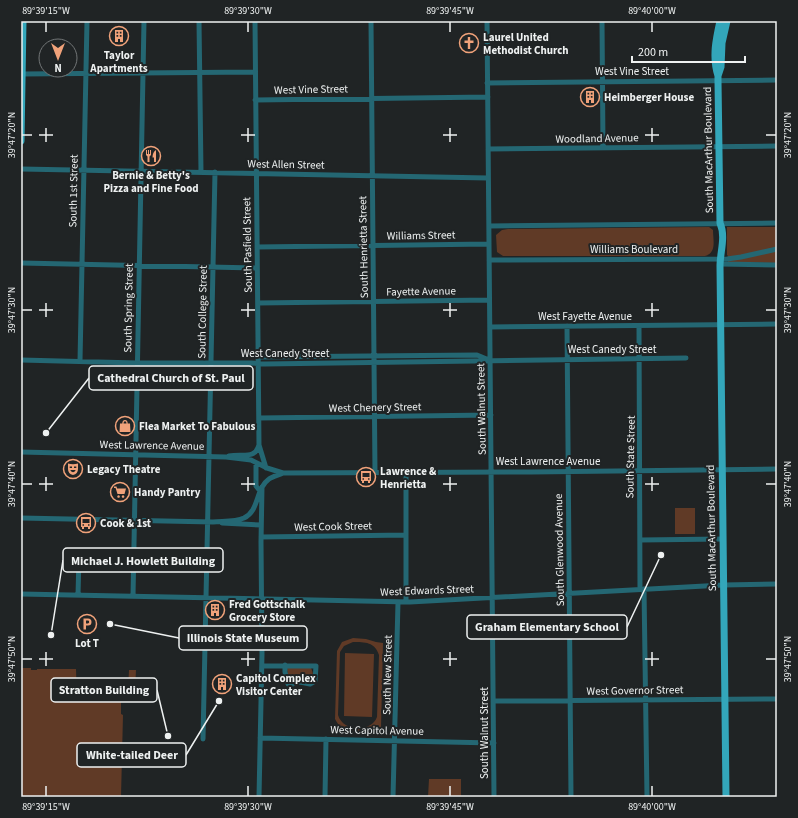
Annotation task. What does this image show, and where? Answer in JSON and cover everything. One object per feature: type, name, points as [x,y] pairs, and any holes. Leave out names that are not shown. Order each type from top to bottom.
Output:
[{"type":"main road","points":[[21,141],[23,21]]},
{"type":"main road","points":[[715,21],[718,31]]},
{"type":"main road","name":"South MacArthur Boulevard","points":[[720,21],[715,53],[715,67],[718,78],[720,223],[718,229],[718,255],[720,262],[721,325],[726,797]]},
{"type":"main road","name":"South MacArthur Boulevard","points":[[718,78],[721,67],[722,44],[728,21]]},
{"type":"street","name":"South 1st Street","points":[[80,361],[87,21]]},
{"type":"street","name":"South Spring Street","points":[[133,596],[144,21]]},
{"type":"street","points":[[199,21],[201,172]]},
{"type":"street","name":"South Pasfield Street","points":[[255,21],[259,445],[266,468]]},
{"type":"street","name":"South Henrietta Street","points":[[371,21],[375,472]]},
{"type":"street","name":"South Walnut Street","points":[[487,21],[494,797]]},
{"type":"street","points":[[602,21],[603,148]]},
{"type":"street","points":[[22,74],[255,72]]},
{"type":"street","name":"West Vine Street","points":[[488,83],[603,82],[718,78],[777,80]]},
{"type":"street","name":"West Vine Street","points":[[255,100],[488,97]]},
{"type":"street","name":"Woodland Avenue","points":[[488,149],[777,146]]},
{"type":"street","name":"West Allen Street","points":[[21,169],[488,178]]},
{"type":"street","name":"South College Street","points":[[203,739],[206,598],[210,522],[209,456],[215,172]]},
{"type":"street","points":[[489,226],[777,223]]},
{"type":"street","name":"Williams Street","points":[[257,247],[489,244]]},
{"type":"street","name":"Williams Boulevard","points":[[720,262],[777,249]]},
{"type":"street","name":"Williams Boulevard","points":[[489,260],[720,262],[777,265]]},
{"type":"street","points":[[21,263],[257,268]]},
{"type":"street","name":"Fayette Avenue","points":[[258,303],[490,300]]},
{"type":"street","name":"West Fayette Avenue","points":[[490,327],[777,324]]},
{"type":"street","name":"South Glenwood Avenue","points":[[567,326],[571,797]]},
{"type":"street","name":"South State Street","points":[[639,326],[640,540],[646,700],[647,797]]},
{"type":"street","name":"West Canedy Street","points":[[258,357],[477,355],[490,360]]},
{"type":"street","name":"West Canedy Street","points":[[21,360],[258,364],[686,358]]},
{"type":"street","name":"West Chenery Street","points":[[259,418],[491,415]]},
{"type":"street","name":"West Lawrence Avenue","points":[[226,457],[235,454],[253,454],[257,452],[259,445]]},
{"type":"street","name":"West Lawrence Avenue","points":[[21,452],[226,457],[248,459],[266,468],[283,473],[568,472],[777,469]]},
{"type":"street","points":[[256,463],[256,486],[261,489]]},
{"type":"street","points":[[406,472],[406,602]]},
{"type":"street","points":[[21,518],[210,522],[240,520],[248,516],[256,506],[261,489],[270,478],[283,473]]},
{"type":"street","points":[[259,797],[262,666],[261,489]]},
{"type":"street","points":[[210,522],[261,525]]},
{"type":"street","name":"West Cook Street","points":[[261,537],[406,535]]},
{"type":"street","points":[[640,540],[723,539]]},
{"type":"street","points":[[78,595],[79,557]]},
{"type":"street","name":"West Edwards Street","points":[[21,594],[406,602],[570,594],[723,584],[777,584]]},
{"type":"street","name":"South New Street","points":[[393,797],[398,602]]},
{"type":"street","points":[[262,666],[285,665],[316,666],[315,681],[308,684],[300,682],[288,684],[285,665]]},
{"type":"street","name":"West Governor Street","points":[[493,701],[777,698]]},
{"type":"street","name":"West Capitol Avenue","points":[[260,738],[494,743]]},
{"type":"street","points":[[325,797],[326,739]]},
{"type":"shaded area","points":[[709,227],[713,230],[714,246],[711,252],[705,256],[503,256],[497,252],[496,235],[502,230],[508,229]]},
{"type":"shaded area","points":[[727,227],[777,227],[777,263],[728,262]]},
{"type":"shaded area","points":[[675,508],[695,508],[695,534],[675,534]]},
{"type":"shaded area","points":[[353,638],[383,643],[381,728],[350,731],[339,725],[335,719],[337,651],[342,642]],"holes":[[[353,642],[372,645],[375,647],[379,655],[377,717],[369,726],[363,728],[345,725],[338,715],[340,652],[344,646]]]},
{"type":"shaded area","points":[[345,653],[374,654],[372,717],[344,716]]},
{"type":"shaded area","points":[[21,668],[31,668],[31,670],[76,669],[77,701],[121,702],[121,714],[123,715],[121,797],[21,796]]},
{"type":"shaded area","points":[[287,668],[311,668],[313,678],[311,682],[290,682]]},
{"type":"shaded area","points":[[129,670],[136,670],[135,690],[128,690]]},
{"type":"shaded area","points":[[429,779],[461,779],[461,797],[428,797]]},
{"type":"place","name":"Taylor Apartments","points":[[119,36]]},
{"type":"place","name":"Laurel United Methodist Church","points":[[469,43]]},
{"type":"place","name":"Heimberger House","points":[[590,97]]},
{"type":"place","name":"Bernie & Betty's Pizza and Fine Food","points":[[151,156]]},
{"type":"place","name":"Flea Market To Fabulous","points":[[125,426]]},
{"type":"place","name":"Cathedral Church of St. Paul","points":[[46,433]]},
{"type":"place","name":"Legacy Theatre","points":[[73,469]]},
{"type":"place","name":"Lawrence & Henrietta","points":[[366,477]]},
{"type":"place","name":"Handy Pantry","points":[[120,492]]},
{"type":"place","name":"Cook & 1st","points":[[86,523]]},
{"type":"place","name":"Graham Elementary School","points":[[661,555]]},
{"type":"place","name":"Fred Gottschalk Grocery Store","points":[[215,610]]},
{"type":"place","name":"Lot T","points":[[87,624]]},
{"type":"place","name":"Illinois State Museum","points":[[110,624]]},
{"type":"place","name":"Michael J. Howlett Building","points":[[51,635]]},
{"type":"place","name":"Capitol Complex Visitor Center","points":[[222,684]]},
{"type":"place","name":"White-tailed Deer","points":[[219,701]]},
{"type":"place","name":"Stratton Building","points":[[168,736]]}]
